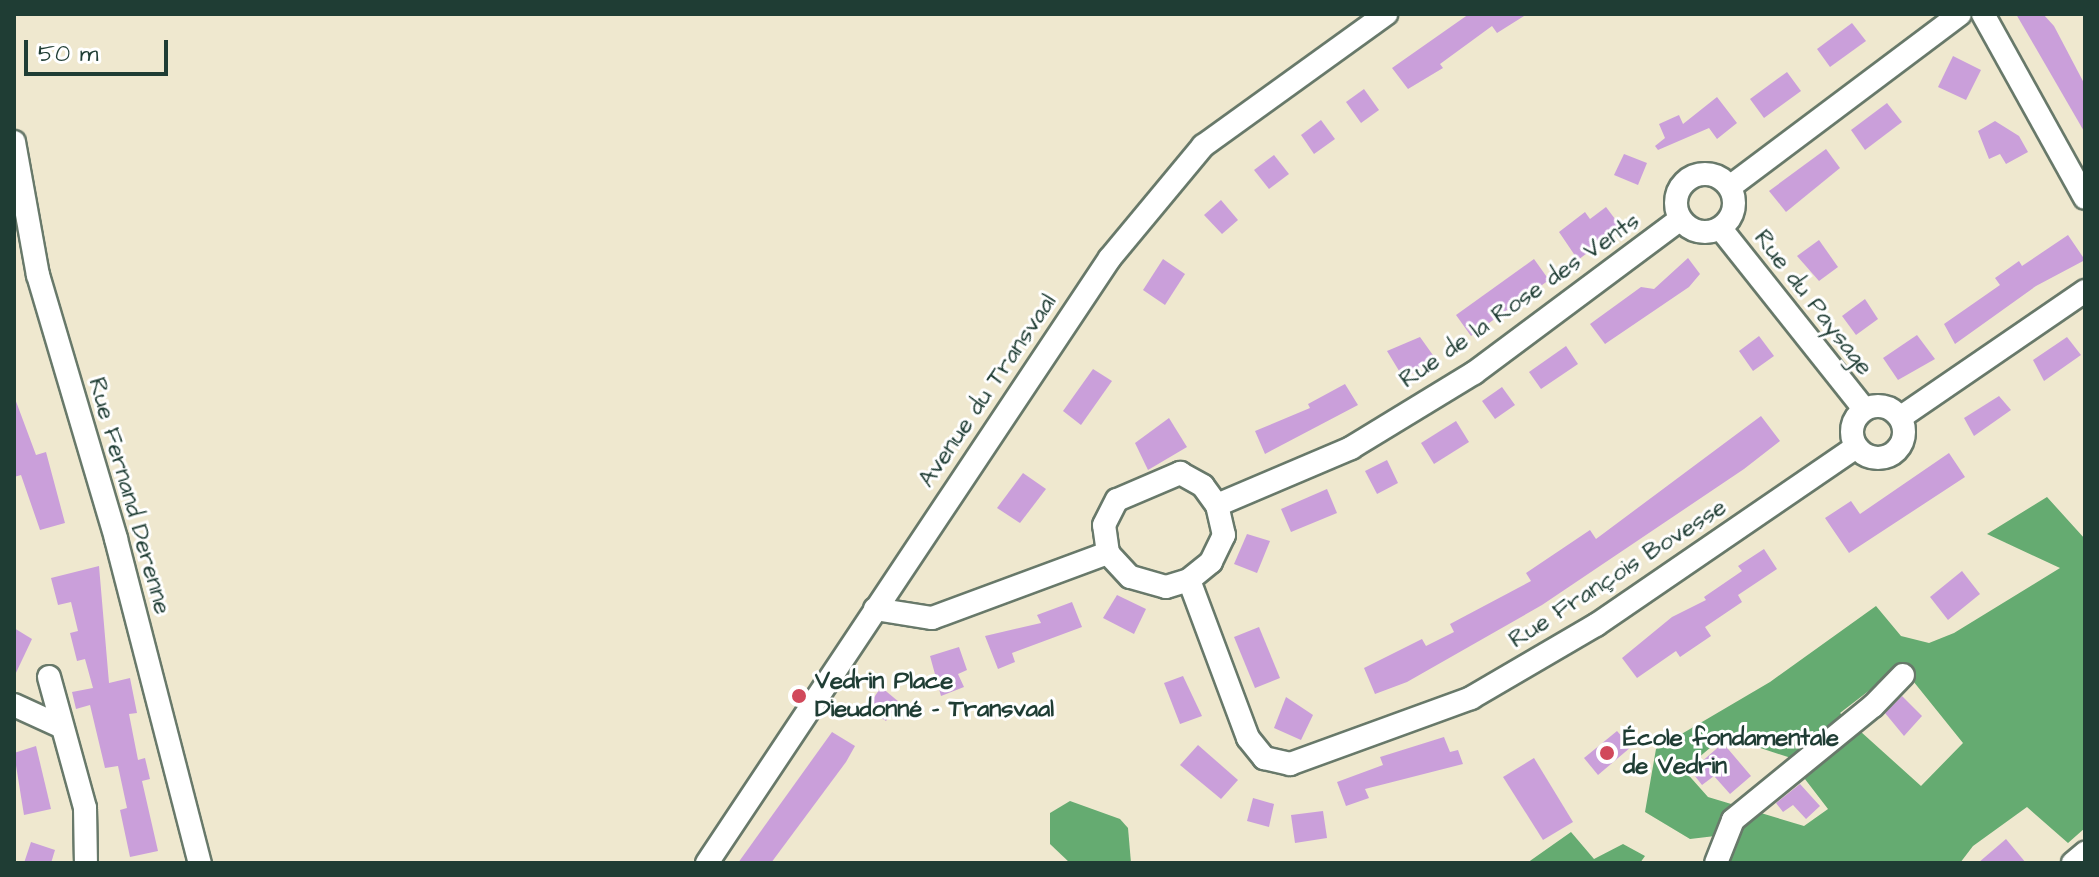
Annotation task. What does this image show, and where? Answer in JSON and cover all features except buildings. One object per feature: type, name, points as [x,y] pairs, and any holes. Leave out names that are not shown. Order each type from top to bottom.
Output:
[{"type":"street","name":"Avenue du Transvaal","points":[[707,863],[1110,258],[1203,146],[1386,14]]},
{"type":"street","points":[[1721,229],[1735,210],[1731,186],[1960,14]]},
{"type":"street","points":[[1983,14],[2085,198]]},
{"type":"street","name":"Rue Fernand Derenne","points":[[14,145],[38,275],[116,539],[200,863]]},
{"type":"street","name":"Rue de la Rose des Vents","points":[[1721,229],[1698,233],[1679,220],[1675,197],[1688,177],[1711,173],[1731,186]]},
{"type":"street","name":"Rue de la Rose des Vents","points":[[1217,505],[1351,448],[1474,373],[1679,220]]},
{"type":"street","name":"Rue du Paysage","points":[[1721,229],[1864,409]]},
{"type":"street","points":[[1901,417],[2085,291]]},
{"type":"street","points":[[1884,405],[1901,417],[1905,437],[1893,455],[1873,458],[1856,447],[1852,426],[1864,409],[1884,405]]},
{"type":"street","name":"Rue François Bovesse","points":[[1189,580],[1248,738],[1264,758],[1290,764],[1471,698],[1596,625],[1856,447]]},
{"type":"street","points":[[1180,473],[1203,486],[1217,505],[1224,535],[1211,562],[1189,580],[1166,587],[1130,577],[1108,553],[1104,525],[1117,500],[1180,473]]},
{"type":"street","points":[[875,609],[932,618],[1108,553]]},
{"type":"street","points":[[1716,863],[1733,820],[1873,706],[1903,675]]},
{"type":"street","points":[[49,677],[85,808],[86,863]]},
{"type":"street","points":[[14,705],[62,727]]},
{"type":"street","points":[[2073,863],[2085,853]]},
{"type":"green space","points":[[2047,497],[2085,539],[2085,828],[2068,843],[2027,807],[1973,846],[1960,863],[1727,863],[1732,834],[1690,839],[1645,812],[1656,749],[1770,682],[1876,606],[1901,636],[1929,643],[1954,633],[2060,568],[1987,534]],"holes":[[[1901,666],[1963,743],[1921,786],[1840,713]],[[1724,736],[1788,757],[1828,809],[1804,826],[1708,797],[1684,770]]]},
{"type":"green space","points":[[1070,801],[1120,819],[1128,828],[1131,863],[1070,863],[1050,844],[1050,813]]},
{"type":"green space","points":[[1571,832],[1594,859],[1623,844],[1645,856],[1640,863],[1527,863]]},
{"type":"place","name":"Vedrin Place Dieudonné - Transvaal","points":[[799,696]]},
{"type":"place","name":"École fondamentale de Vedrin","points":[[1607,753]]}]
